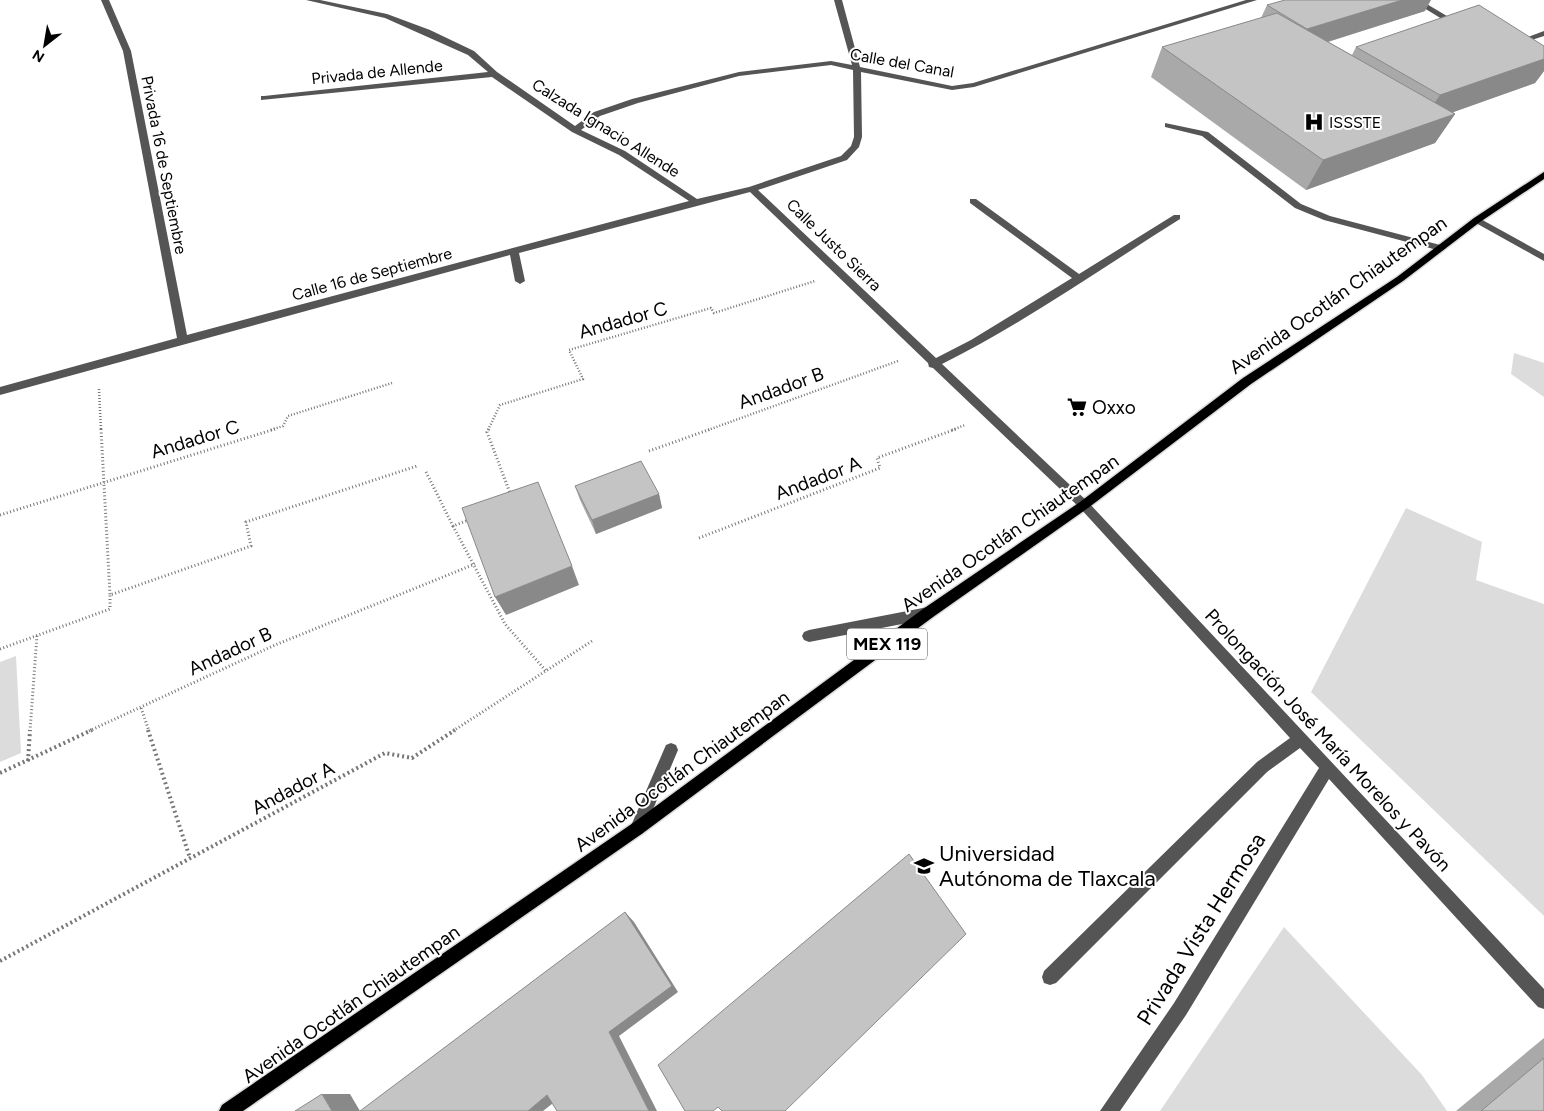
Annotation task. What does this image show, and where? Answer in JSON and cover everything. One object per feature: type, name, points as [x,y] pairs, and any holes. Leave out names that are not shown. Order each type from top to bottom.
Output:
[{"type":"main road","name":"Avenida Ocotlán Chiautempan","points":[[228,1111],[638,828],[928,613],[1084,506],[1247,381],[1359,308],[1477,220],[1544,175]]},
{"type":"street","name":"Privada 16 de Septiembre","points":[[105,0],[127,51],[183,340]]},
{"type":"street","name":"Calzada Ignacio Allende","points":[[310,0],[387,16],[471,53],[494,74],[575,130],[622,153],[696,202]]},
{"type":"street","name":"Calle Justo Sierra","points":[[838,0],[857,70],[858,137],[855,147],[844,158],[752,189],[1084,506]]},
{"type":"street","name":"Calle del Canal","points":[[575,130],[597,114],[635,101],[740,74],[831,63],[857,70],[952,88],[974,85],[1253,0]]},
{"type":"street","points":[[1415,0],[1467,30]]},
{"type":"street","points":[[1509,46],[1544,33]]},
{"type":"street","name":"Privada de Allende","points":[[264,98],[494,74]]},
{"type":"street","points":[[1168,125],[1205,134],[1298,206],[1327,218],[1441,248]]},
{"type":"street","name":"Calle 16 de Septiembre","points":[[0,391],[696,202],[752,189]]},
{"type":"street","points":[[973,201],[1080,279]]},
{"type":"street","points":[[934,364],[975,344],[1177,217]]},
{"type":"street","points":[[1477,220],[1544,258]]},
{"type":"street","points":[[514,251],[520,281]]},
{"type":"street","name":"Prolongación José María Morelos y Pavón","points":[[1084,506],[1544,1001]]},
{"type":"street","points":[[809,636],[928,613]]},
{"type":"street","points":[[1050,977],[1262,767],[1300,739]]},
{"type":"street","points":[[638,828],[671,750]]},
{"type":"street","name":"Privada Vista Hermosa","points":[[1109,1111],[1180,1009],[1327,768]]},
{"type":"path","name":"Andador C","points":[[513,502],[488,432],[500,405],[583,379],[569,350],[711,308],[714,312],[839,273]]},
{"type":"path","name":"Andador B","points":[[650,451],[922,352]]},
{"type":"path","points":[[0,649],[110,609],[98,364]]},
{"type":"path","name":"Andador C","points":[[0,515],[283,426],[288,416],[392,383]]},
{"type":"path","name":"Andador A","points":[[700,538],[880,468],[877,458],[989,416]]},
{"type":"path","points":[[110,595],[251,546],[246,522],[417,466]]},
{"type":"path","points":[[426,472],[505,624],[546,671]]},
{"type":"path","points":[[453,526],[479,516]]},
{"type":"path","name":"Andador B","points":[[0,772],[28,761],[275,645],[475,564]]},
{"type":"path","points":[[28,761],[37,635]]},
{"type":"path","name":"Andador A","points":[[0,961],[385,753],[412,758],[592,641]]},
{"type":"path","points":[[142,708],[190,858]]},
{"type":"shaded area","points":[[1514,353],[1544,363],[1544,397],[1511,374]]},
{"type":"shaded area","points":[[1406,508],[1482,542],[1476,580],[1544,604],[1544,916],[1311,692]]},
{"type":"shaded area","points":[[16,656],[21,753],[0,762],[0,662]]},
{"type":"shaded area","points":[[1284,927],[1422,1075],[1447,1111],[1160,1111]]},
{"type":"building","points":[[1285,0],[1402,0],[1307,29],[1267,5]]},
{"type":"building","points":[[1479,5],[1544,46],[1544,59],[1440,95],[1356,47]]},
{"type":"building","points":[[1277,13],[1455,114],[1323,160],[1162,47]]},
{"type":"building","points":[[641,461],[659,494],[592,520],[575,486]]},
{"type":"building","points":[[538,482],[572,566],[495,597],[462,508]]},
{"type":"building","points":[[909,854],[966,934],[785,1111],[722,1111],[718,1107],[713,1111],[685,1111],[658,1065]]},
{"type":"building","points":[[625,912],[672,986],[609,1032],[649,1111],[557,1111],[547,1095],[528,1111],[360,1111]]},
{"type":"building","points":[[1544,1058],[1544,1111],[1481,1111]]},
{"type":"building","points":[[322,1094],[332,1111],[295,1111]]},
{"type":"place","name":"ISSSTE","points":[[1314,122]]},
{"type":"place","name":"Oxxo","points":[[1077,407]]},
{"type":"place","name":"Universidad Autónoma de Tlaxcala","points":[[924,866]]}]
